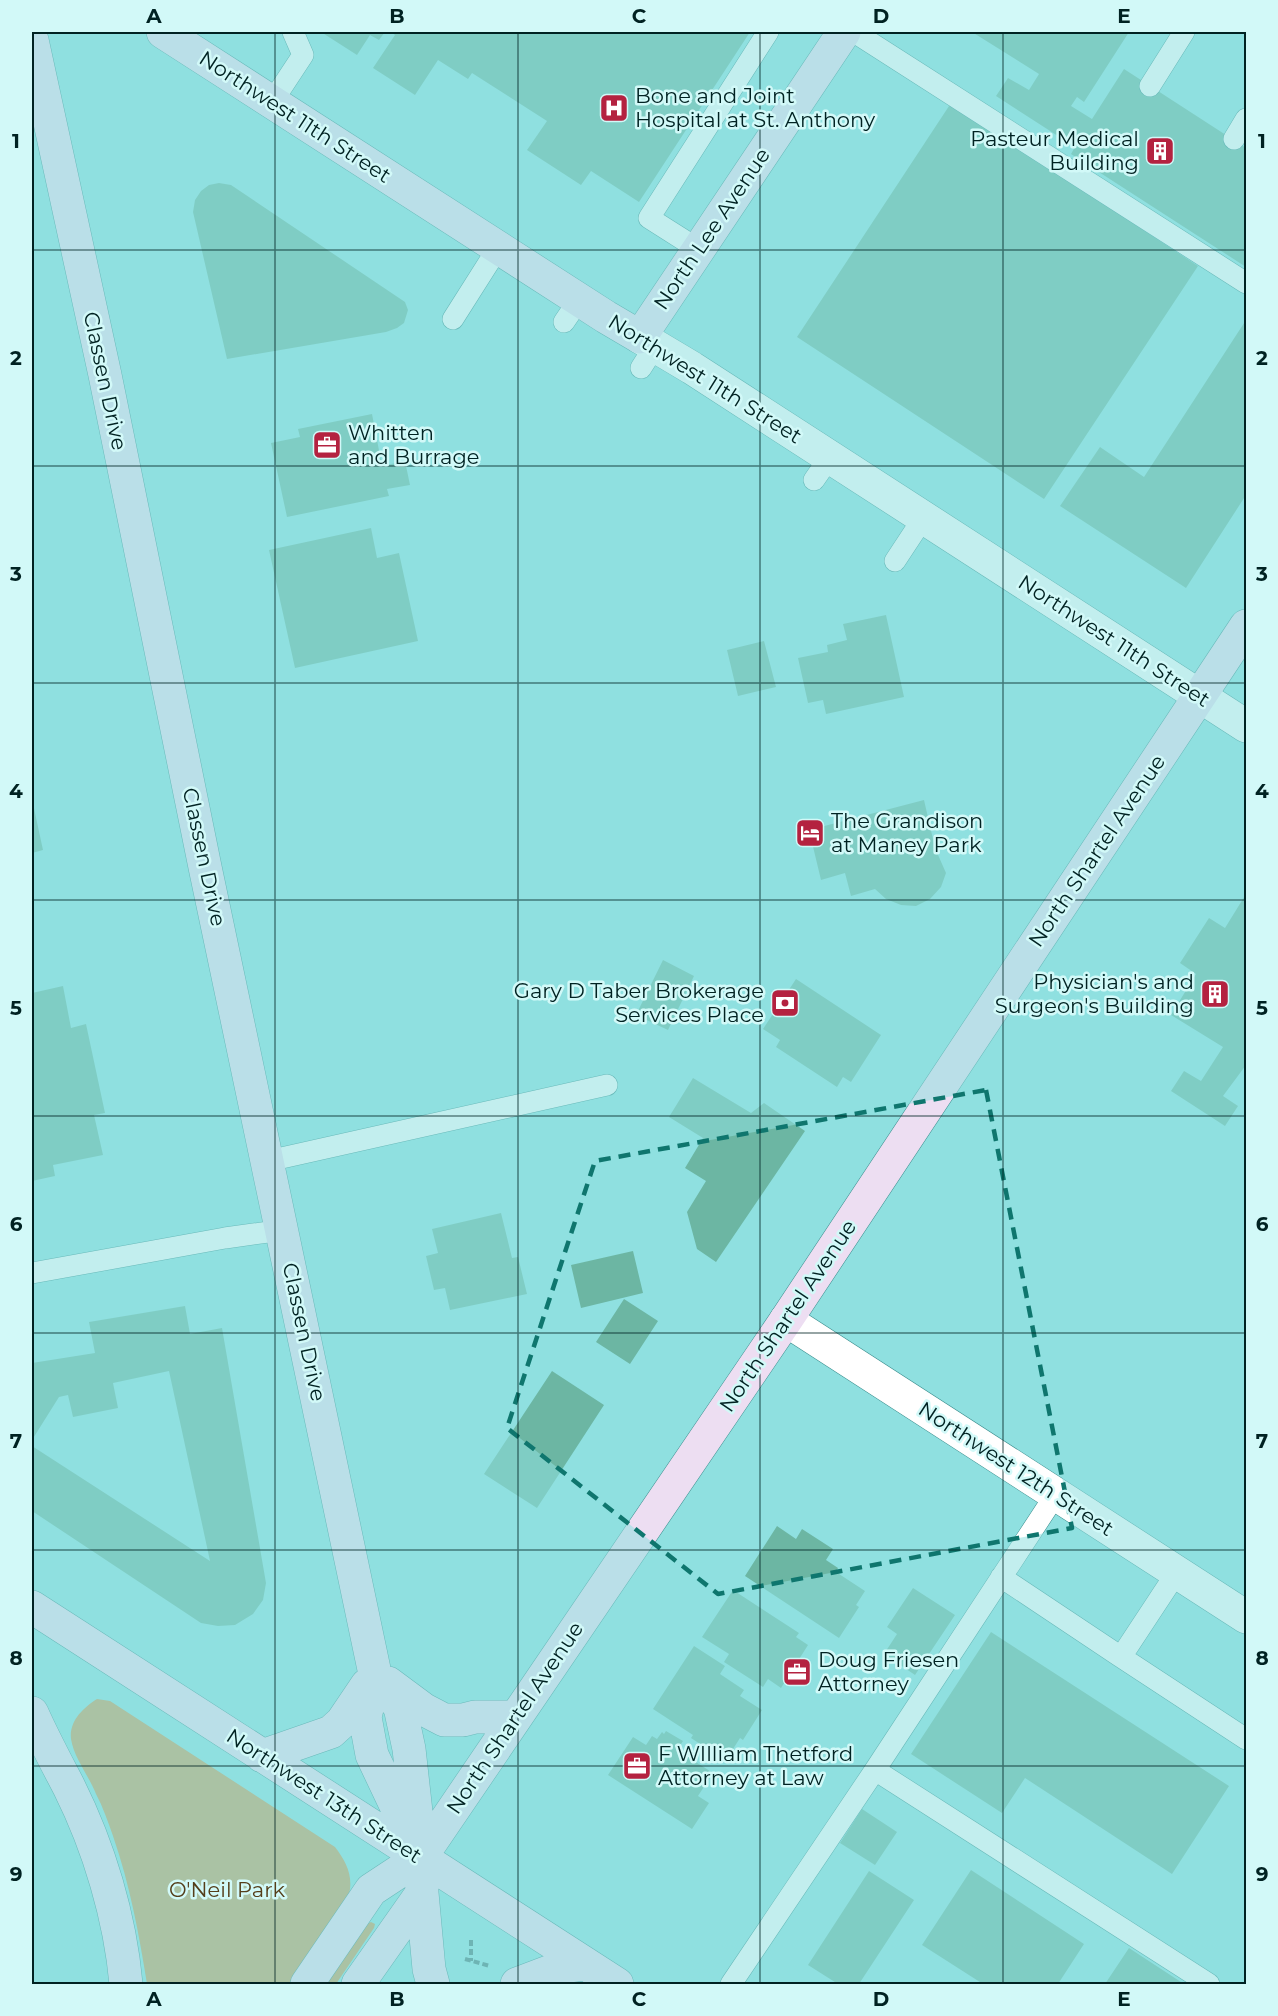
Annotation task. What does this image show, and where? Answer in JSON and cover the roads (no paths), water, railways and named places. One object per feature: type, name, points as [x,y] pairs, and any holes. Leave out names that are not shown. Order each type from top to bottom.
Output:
[{"type":"street","name":"Northwest 11th Street","points":[[163,32],[498,248],[571,311],[646,350],[692,368],[822,469],[924,517],[1246,726]]},
{"type":"street","name":"North Lee Avenue","points":[[646,350],[698,249],[844,32]]},
{"type":"street","name":"Classen Drive","points":[[32,40],[105,375],[203,856],[375,1674],[400,1707],[409,1749],[421,1857],[429,1969],[433,1984]]},
{"type":"street","name":"North Shartel Avenue","points":[[307,1984],[371,1890],[421,1857],[786,1320],[1246,627]]},
{"type":"street","name":"Northwest 12th Street","points":[[786,1320],[1246,1617]]},
{"type":"street","name":"Northwest 13th Street","points":[[32,1607],[617,1984]]},
{"type":"street","points":[[262,1756],[331,1732],[342,1722],[375,1674],[423,1709],[444,1720],[515,1717]]},
{"type":"street","points":[[32,1713],[69,1788],[99,1861],[118,1928],[126,1984]]},
{"type":"street","points":[[358,1984],[422,1893]]},
{"type":"street","points":[[517,1984],[562,1967],[586,1965]]},
{"type":"lane","points":[[272,102],[303,55],[293,32]]},
{"type":"lane","points":[[698,249],[649,218],[768,32]]},
{"type":"lane","points":[[854,32],[1093,176],[1174,228],[1246,283]]},
{"type":"lane","points":[[1150,86],[1184,32]]},
{"type":"lane","points":[[1233,139],[1246,119]]},
{"type":"lane","points":[[453,319],[498,248]]},
{"type":"lane","points":[[895,561],[924,517]]},
{"type":"lane","points":[[268,1161],[607,1085]]},
{"type":"lane","points":[[32,1273],[225,1238],[283,1230]]},
{"type":"lane","points":[[731,1984],[1056,1494]]},
{"type":"lane","points":[[1121,1657],[1177,1572]]},
{"type":"lane","points":[[1001,1578],[1246,1739]]},
{"type":"lane","points":[[875,1770],[1209,1984]]},
{"type":"place","name":"Bone and Joint Hospital at St. Anthony","points":[[614,108]]},
{"type":"place","name":"Pasteur Medical Building","points":[[1160,151]]},
{"type":"place","name":"Whitten and Burrage","points":[[327,445]]},
{"type":"place","name":"The Grandison at Maney Park","points":[[810,833]]},
{"type":"place","name":"Physician's and Surgeon's Building","points":[[1215,994]]},
{"type":"place","name":"Gary D Taber Brokerage Services Place","points":[[785,1003]]},
{"type":"place","name":"Doug Friesen Attorney","points":[[797,1672]]},
{"type":"place","name":"F WIlliam Thetford Attorney at Law","points":[[637,1766]]},
{"type":"park label","name":"O'Neil Park","points":[[227,1890]]}]
